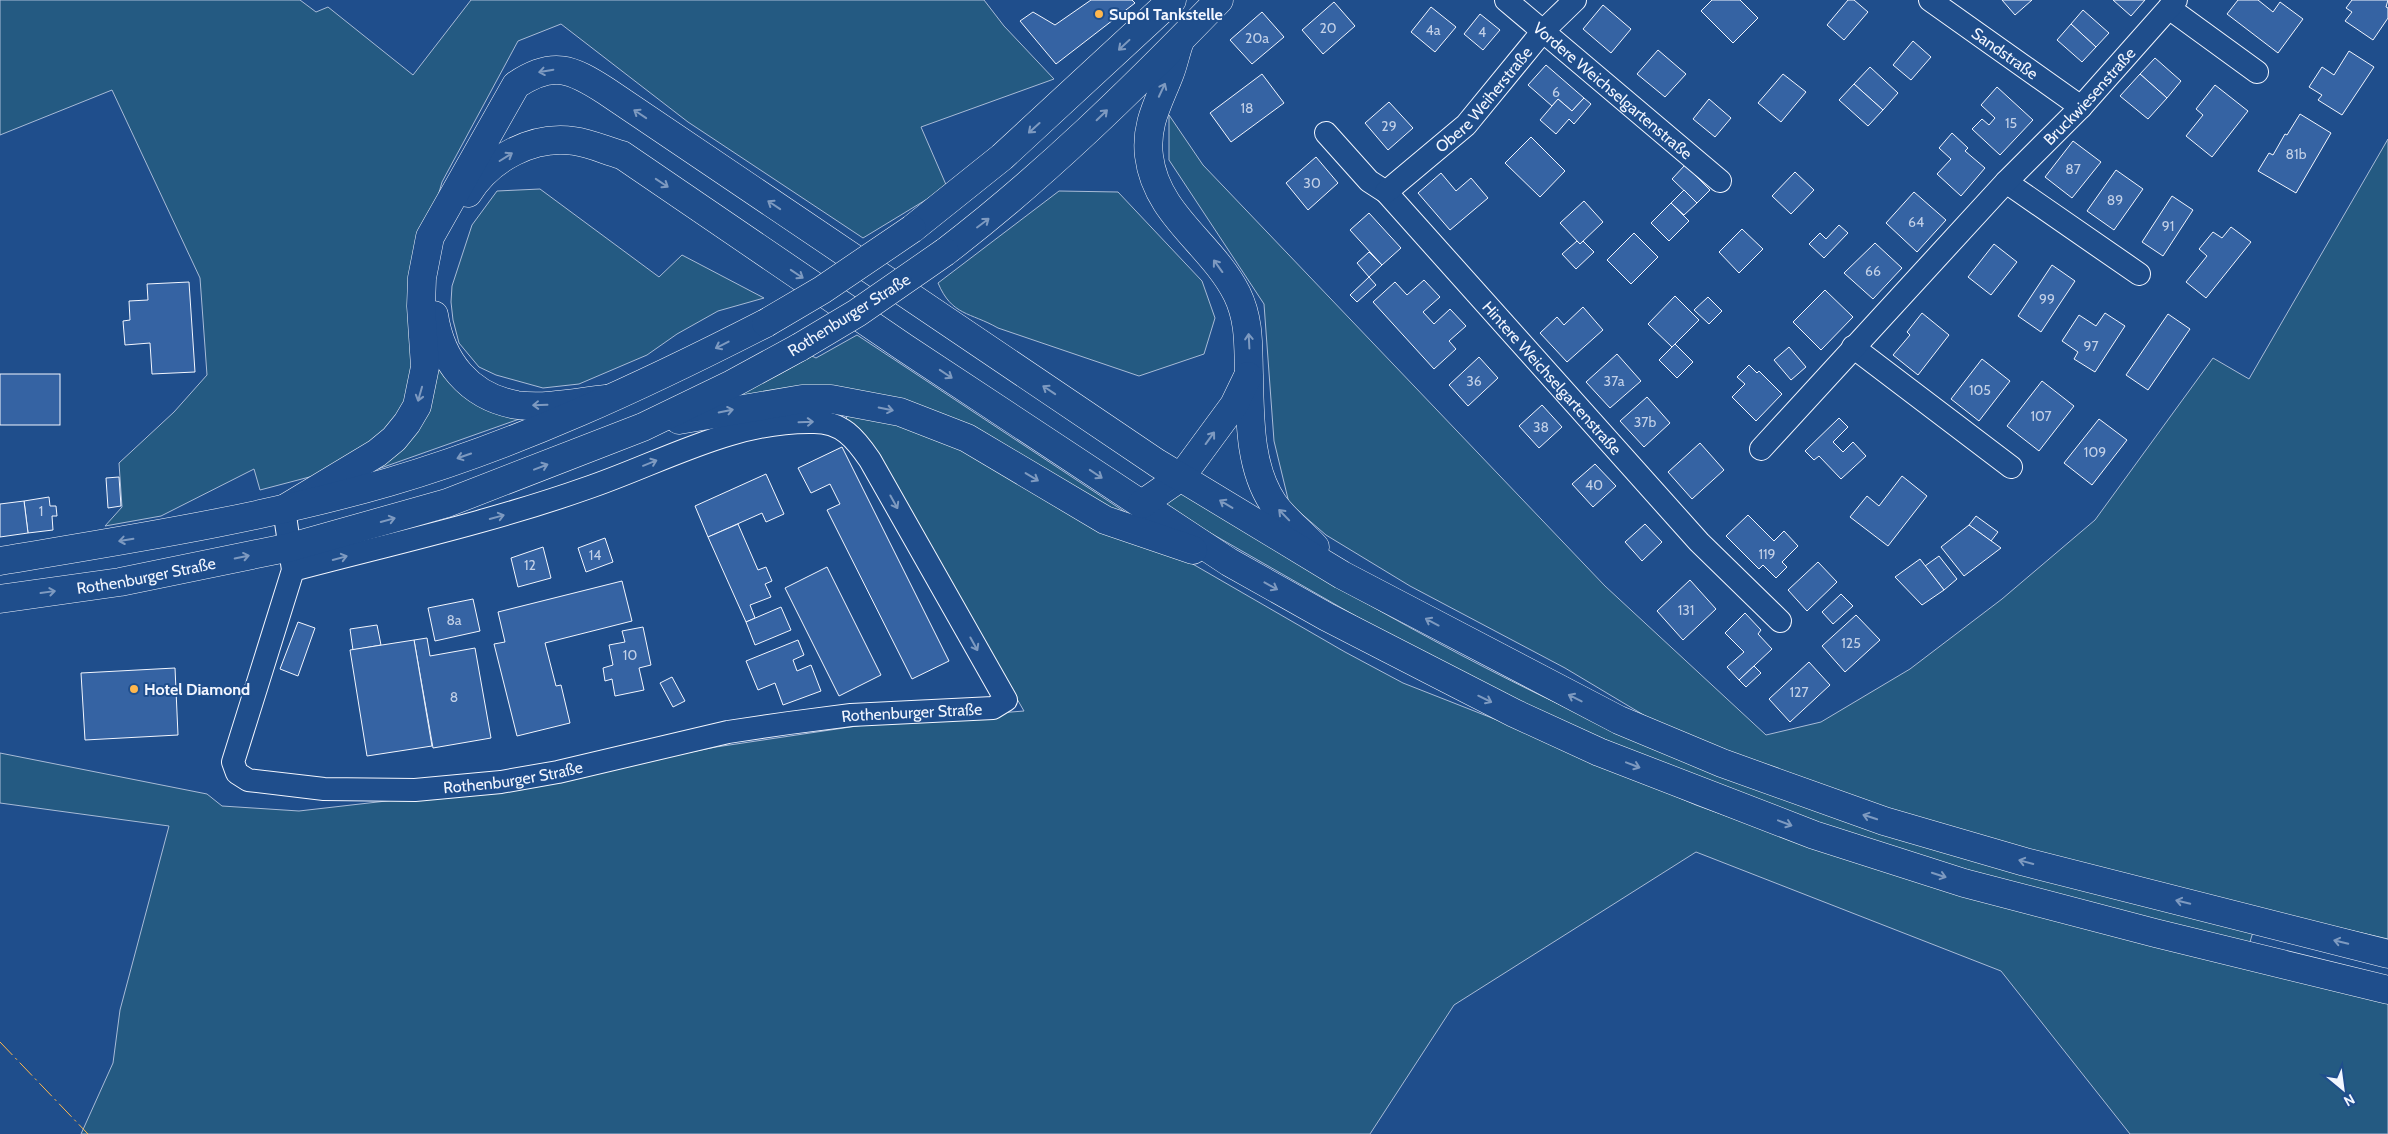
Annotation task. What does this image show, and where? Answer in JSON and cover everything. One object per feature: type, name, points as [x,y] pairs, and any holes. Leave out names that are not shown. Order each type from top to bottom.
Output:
[{"type":"main road","points":[[0,561],[174,532],[284,509],[390,481],[510,440],[676,368],[766,323],[822,290],[912,229],[1002,157],[1172,0]]},
{"type":"main road","name":"Rothenburger Straße","points":[[0,599],[292,558],[447,503],[643,427],[800,347],[857,313],[944,252],[991,217],[1041,173],[1180,41],[1219,0]]},
{"type":"main road","points":[[1180,41],[1170,73],[1150,123],[1148,139],[1153,176],[1161,196],[1170,209],[1215,262],[1236,293],[1248,325],[1252,441],[1262,483],[1274,505],[1342,575]]},
{"type":"main road","points":[[284,509],[377,453],[394,439],[407,423],[417,406],[425,367],[421,306],[422,278],[430,237],[516,85],[541,71],[564,69],[578,74],[1157,463],[1342,575],[1619,720],[1722,763],[1838,806],[2025,862],[2388,954]]},
{"type":"main road","points":[[606,399],[539,405],[517,405],[498,400],[465,380],[451,365],[436,332],[433,290],[439,248],[470,190],[486,172],[502,159],[516,151],[551,140],[575,140],[622,156],[1229,562],[1335,621],[1514,713],[1598,752],[1814,835],[1964,883],[2036,903],[2388,990]]},
{"type":"main road","points":[[1142,504],[1181,477],[1234,405],[1249,374]]},
{"type":"main road","points":[[643,427],[802,399],[831,399],[900,412],[967,438],[1105,520],[1229,562]]},
{"type":"street","name":"Vordere Weichselgartenstraße","points":[[1506,0],[1720,181]]},
{"type":"street","name":"Obere Weiherstraße","points":[[1386,192],[1466,126],[1543,31],[1575,0]]},
{"type":"street","name":"Sandstraße","points":[[1936,2],[2081,107]]},
{"type":"street","name":"Bruckwiesenstraße","points":[[1761,449],[2006,182],[2081,107],[2172,4],[2258,72]]},
{"type":"street","name":"Hintere Weichselgartenstraße","points":[[1326,133],[1369,181],[1386,192],[1699,542],[1780,621]]},
{"type":"street","points":[[2006,182],[2139,274]]},
{"type":"street","points":[[1853,347],[2011,467]]},
{"type":"street","name":"Rothenburger Straße","points":[[284,509],[292,558],[233,762],[237,773],[248,780],[324,789],[369,791],[414,790],[501,782],[618,759],[728,732],[851,715],[993,708],[1006,700],[870,460],[855,438],[842,428],[830,424],[799,422],[765,426],[731,434],[689,447],[589,488],[503,516],[292,558]]},
{"type":"shaded area","points":[[0,0],[300,0],[316,12],[328,7],[413,75],[471,0],[984,0],[1004,26],[1054,79],[921,127],[947,187],[863,238],[688,122],[561,24],[518,41],[442,182],[418,267],[418,345],[403,415],[336,470],[260,490],[254,469],[161,516],[105,526],[122,507],[119,463],[174,412],[207,375],[200,278],[112,90],[0,135]]},
{"type":"shaded area","points":[[1169,115],[1203,165],[1605,586],[1766,735],[1821,722],[1910,669],[2002,599],[2095,520],[2213,358],[2249,379],[2388,139],[2388,939],[2284,915],[1996,841],[1828,790],[1657,723],[1565,668],[1410,586],[1326,535],[1289,503],[1274,441],[1264,304],[1169,160]]},
{"type":"shaded area","points":[[540,189],[659,277],[682,255],[764,298],[718,311],[677,334],[647,355],[579,384],[543,388],[496,375],[479,367],[459,343],[451,302],[452,286],[472,225],[497,191]]},
{"type":"shaded area","points":[[1059,191],[1118,192],[1202,281],[1215,318],[1204,354],[1139,376],[998,328],[963,312],[949,302],[938,283]]},
{"type":"shaded area","points":[[857,335],[1125,512],[1124,514],[1081,494],[973,433],[728,399],[812,356],[816,358]]},
{"type":"shaded area","points":[[433,360],[525,417],[378,469],[375,466]]},
{"type":"shaded area","points":[[850,409],[903,421],[1184,559],[1345,652],[1403,683],[1525,731],[1696,805],[1821,850],[2388,1001],[2388,1134],[2130,1134],[2001,971],[1696,852],[1454,1005],[1370,1134],[81,1134],[113,1063],[120,1010],[169,826],[0,803],[0,753],[207,794],[222,806],[299,811],[526,785],[716,747],[884,722],[1024,711],[862,431],[845,421]]},
{"type":"shaded area","points":[[1180,492],[1382,612],[1485,668],[1591,719],[2253,932],[2249,945],[2166,925],[1898,851],[1703,782],[1532,708],[1394,638],[1172,511],[1165,501]]},
{"type":"building","points":[[1091,0],[1132,0],[1135,3],[1056,64],[1020,21],[1033,12],[1055,25]]},
{"type":"building","points":[[1712,0],[1740,0],[1758,18],[1733,43],[1701,11]]},
{"type":"building","points":[[1848,0],[1854,0],[1868,12],[1844,40],[1827,25]]},
{"type":"building","points":[[2002,0],[2032,0],[2015,15]]},
{"type":"building","points":[[2113,0],[2145,0],[2131,16]]},
{"type":"building","points":[[2238,0],[2258,0],[2273,12],[2280,2],[2303,19],[2278,53],[2227,14]]},
{"type":"building","points":[[2352,0],[2388,0],[2386,7],[2388,8],[2388,18],[2373,40],[2345,21],[2352,12],[2346,8]]},
{"type":"building","points":[[1334,2],[1355,26],[1323,54],[1302,30]]},
{"type":"building","points":[[1603,5],[1631,29],[1611,53],[1583,29]]},
{"type":"building","points":[[1431,7],[1456,27],[1435,52],[1411,32]]},
{"type":"building","points":[[2083,10],[2109,33],[2096,47],[2071,24]]},
{"type":"building","points":[[1262,12],[1284,37],[1252,64],[1230,40]]},
{"type":"building","points":[[1480,14],[1500,30],[1483,50],[1464,34]]},
{"type":"building","points":[[2071,24],[2096,47],[2082,62],[2057,40]]},
{"type":"building","points":[[1913,41],[1931,57],[1911,80],[1893,65]]},
{"type":"building","points":[[1658,50],[1686,74],[1665,97],[1637,74]]},
{"type":"building","points":[[2349,51],[2374,67],[2342,115],[2318,100],[2322,95],[2309,87],[2322,67],[2334,75]]},
{"type":"building","points":[[2155,58],[2181,81],[2167,98],[2140,74]]},
{"type":"building","points":[[1546,65],[1584,98],[1572,111],[1558,99],[1552,106],[1528,85]]},
{"type":"building","points":[[1870,67],[1898,93],[1883,110],[1854,84]]},
{"type":"building","points":[[1262,74],[1284,103],[1231,142],[1210,113]]},
{"type":"building","points":[[1783,74],[1806,92],[1781,122],[1758,103]]},
{"type":"building","points":[[2140,74],[2167,98],[2148,119],[2120,96]]},
{"type":"building","points":[[1854,84],[1883,110],[1868,126],[1839,100]]},
{"type":"building","points":[[2215,85],[2248,111],[2212,157],[2186,136],[2203,115],[2196,109]]},
{"type":"building","points":[[1997,87],[2033,120],[2000,155],[1972,129],[1982,119],[1989,125],[1995,118],[1981,105]]},
{"type":"building","points":[[1584,98],[1591,104],[1574,124],[1569,119],[1556,134],[1540,120],[1558,99],[1572,111]]},
{"type":"building","points":[[1709,99],[1731,118],[1715,137],[1693,119]]},
{"type":"building","points":[[1389,102],[1413,128],[1388,150],[1365,123]]},
{"type":"building","points":[[2300,114],[2331,133],[2296,193],[2258,171],[2269,153],[2273,155],[2285,134],[2287,135]]},
{"type":"building","points":[[1952,133],[1968,148],[1965,151],[1985,168],[1961,196],[1937,174],[1951,159],[1939,148]]},
{"type":"building","points":[[1531,137],[1565,171],[1540,197],[1505,163]]},
{"type":"building","points":[[2073,141],[2101,162],[2072,198],[2045,177]]},
{"type":"building","points":[[1316,157],[1338,183],[1308,210],[1286,183]]},
{"type":"building","points":[[1685,165],[1710,190],[1697,203],[1672,179]]},
{"type":"building","points":[[2116,170],[2143,189],[2114,230],[2087,211]]},
{"type":"building","points":[[1795,172],[1814,190],[1791,214],[1772,196]]},
{"type":"building","points":[[1441,173],[1456,191],[1471,178],[1488,198],[1450,230],[1418,193]]},
{"type":"building","points":[[1684,190],[1697,203],[1684,215],[1671,203]]},
{"type":"building","points":[[1914,192],[1946,220],[1917,252],[1886,223]]},
{"type":"building","points":[[2172,196],[2193,210],[2163,256],[2142,242]]},
{"type":"building","points":[[1584,201],[1603,222],[1580,244],[1560,223]]},
{"type":"building","points":[[1671,203],[1689,221],[1669,241],[1651,223]]},
{"type":"building","points":[[1369,213],[1401,248],[1382,265],[1350,230]]},
{"type":"building","points":[[1839,225],[1848,233],[1824,258],[1809,244],[1820,233],[1826,239]]},
{"type":"building","points":[[2231,227],[2251,242],[2206,298],[2186,282],[2207,256],[2199,249],[2213,232],[2222,238]]},
{"type":"building","points":[[1742,229],[1763,249],[1739,273],[1719,252]]},
{"type":"building","points":[[1634,233],[1658,257],[1631,284],[1607,260]]},
{"type":"building","points":[[1577,241],[1580,244],[1583,241],[1594,252],[1576,269],[1562,254]]},
{"type":"building","points":[[1875,243],[1902,268],[1873,299],[1844,273]]},
{"type":"building","points":[[1994,244],[2017,262],[1991,295],[1968,277]]},
{"type":"building","points":[[1369,252],[1382,265],[1369,277],[1357,263]]},
{"type":"building","points":[[2052,265],[2075,281],[2041,332],[2018,316]]},
{"type":"building","points":[[1369,277],[1376,285],[1357,302],[1350,295]]},
{"type":"building","points":[[1424,280],[1440,297],[1423,312],[1434,324],[1450,309],[1466,326],[1449,341],[1456,349],[1434,369],[1373,302],[1395,282],[1407,295]]},
{"type":"building","points":[[189,282],[195,372],[152,374],[150,343],[125,345],[123,321],[130,320],[129,301],[148,300],[147,284]]},
{"type":"building","points":[[1825,290],[1853,317],[1821,350],[1793,322]]},
{"type":"building","points":[[1675,296],[1699,320],[1672,347],[1648,324]]},
{"type":"building","points":[[1708,297],[1722,311],[1709,324],[1694,310]]},
{"type":"building","points":[[1583,307],[1603,330],[1567,362],[1540,333],[1557,317],[1564,325]]},
{"type":"building","points":[[1922,313],[1949,335],[1918,375],[1893,355],[1910,335],[1907,332]]},
{"type":"building","points":[[2105,313],[2125,326],[2095,372],[2074,359],[2078,352],[2062,341],[2079,315],[2096,326]]},
{"type":"building","points":[[2168,314],[2190,329],[2148,390],[2126,375]]},
{"type":"building","points":[[1675,344],[1693,362],[1677,378],[1659,360]]},
{"type":"building","points":[[1789,347],[1806,367],[1791,380],[1774,360]]},
{"type":"building","points":[[1617,354],[1641,381],[1610,408],[1586,382]]},
{"type":"building","points":[[1479,357],[1498,378],[1468,406],[1449,385]]},
{"type":"building","points":[[1982,359],[2010,381],[1979,421],[1951,399]]},
{"type":"building","points":[[1749,365],[1757,373],[1759,371],[1782,394],[1756,421],[1732,397],[1745,384],[1737,377]]},
{"type":"building","points":[[0,374],[60,374],[60,425],[0,425]]},
{"type":"building","points":[[2042,381],[2074,406],[2039,451],[2007,426]]},
{"type":"building","points":[[1647,397],[1670,423],[1644,447],[1620,421]]},
{"type":"building","points":[[1542,405],[1562,427],[1539,448],[1519,426]]},
{"type":"building","points":[[1839,418],[1848,427],[1833,442],[1843,452],[1853,442],[1866,456],[1841,479],[1819,456],[1814,460],[1805,451]]},
{"type":"building","points":[[2099,419],[2127,440],[2092,485],[2064,463]]},
{"type":"building","points":[[1700,443],[1724,470],[1692,499],[1668,472]]},
{"type":"building","points":[[842,447],[949,661],[912,679],[827,510],[840,504],[830,484],[811,493],[798,468]]},
{"type":"building","points":[[1595,464],[1616,486],[1593,507],[1572,484]]},
{"type":"building","points":[[766,474],[784,514],[766,522],[762,513],[708,537],[695,506]]},
{"type":"building","points":[[1902,476],[1927,496],[1888,546],[1850,517],[1867,496],[1879,506]]},
{"type":"building","points":[[119,477],[121,506],[108,508],[106,478]]},
{"type":"building","points":[[49,497],[50,506],[56,506],[57,516],[52,516],[53,530],[28,533],[24,501]]},
{"type":"building","points":[[24,501],[28,533],[0,537],[0,504]]},
{"type":"building","points":[[1748,515],[1774,541],[1784,531],[1798,546],[1782,562],[1787,567],[1776,578],[1763,565],[1759,569],[1726,536]]},
{"type":"building","points":[[1976,516],[1998,532],[1991,541],[1969,525]]},
{"type":"building","points":[[738,524],[758,570],[766,567],[772,581],[765,584],[771,597],[750,605],[755,618],[746,622],[708,537]]},
{"type":"building","points":[[1645,524],[1662,542],[1642,561],[1625,542]]},
{"type":"building","points":[[1969,525],[2001,548],[1964,576],[1941,547]]},
{"type":"building","points":[[605,538],[613,562],[586,572],[578,548]]},
{"type":"building","points":[[543,547],[551,578],[518,587],[511,558]]},
{"type":"building","points":[[1939,556],[1957,579],[1944,590],[1925,566]]},
{"type":"building","points":[[1920,559],[1944,590],[1922,605],[1895,577]]},
{"type":"building","points":[[1818,562],[1837,582],[1807,611],[1788,590]]},
{"type":"building","points":[[827,567],[881,675],[839,696],[785,588]]},
{"type":"building","points":[[1690,580],[1716,609],[1683,640],[1657,611]]},
{"type":"building","points":[[622,581],[632,621],[545,643],[556,686],[561,685],[570,723],[517,736],[494,644],[505,642],[498,612]]},
{"type":"building","points":[[1841,594],[1853,606],[1833,624],[1822,612]]},
{"type":"building","points":[[473,599],[480,631],[435,641],[428,608]]},
{"type":"building","points":[[781,607],[791,630],[755,645],[746,622]]},
{"type":"building","points":[[1745,613],[1761,630],[1758,634],[1772,649],[1739,680],[1727,667],[1744,652],[1725,633]]},
{"type":"building","points":[[1856,615],[1880,640],[1845,672],[1822,646]]},
{"type":"building","points":[[298,622],[315,628],[298,676],[280,669]]},
{"type":"building","points":[[377,625],[381,645],[353,650],[350,629]]},
{"type":"building","points":[[643,627],[651,665],[639,668],[644,690],[615,696],[612,679],[605,681],[603,668],[613,665],[609,645],[625,642],[622,631]]},
{"type":"building","points":[[427,638],[430,656],[475,648],[491,738],[433,748],[414,640]]},
{"type":"building","points":[[414,640],[432,746],[367,756],[350,650]]},
{"type":"building","points":[[798,640],[804,655],[793,660],[797,671],[811,665],[821,691],[783,705],[775,683],[758,690],[746,661]]},
{"type":"building","points":[[1809,662],[1830,685],[1790,722],[1769,699]]},
{"type":"building","points":[[1754,666],[1761,673],[1746,687],[1739,680]]},
{"type":"building","points":[[175,668],[178,735],[85,740],[81,673]]},
{"type":"building","points":[[672,677],[685,701],[673,707],[660,683]]},
{"type":"power","points":[[0,1042],[88,1134]]},
{"type":"place","name":"Supol Tankstelle","points":[[1099,14]]},
{"type":"place","name":"Hotel Diamond","points":[[134,689]]}]
